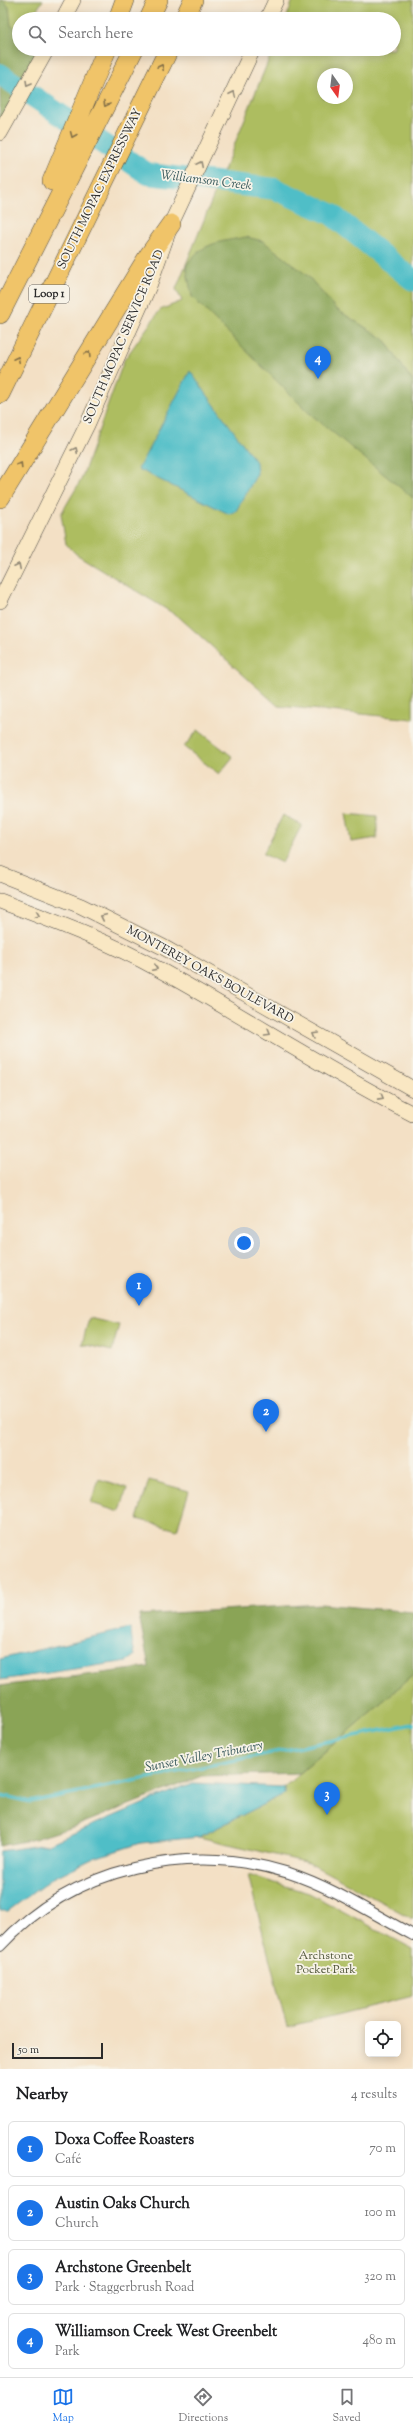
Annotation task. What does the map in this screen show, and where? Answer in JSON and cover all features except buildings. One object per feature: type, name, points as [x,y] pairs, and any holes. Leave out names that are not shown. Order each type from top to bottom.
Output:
[{"type":"highway","points":[[121,12],[125,0]]},
{"type":"highway","points":[[152,12],[158,0]]},
{"type":"highway","points":[[187,12],[193,0]]},
{"type":"highway","points":[[60,179],[105,56]]},
{"type":"highway","name":"Loop 1","points":[[0,314],[27,260],[60,179],[131,56]]},
{"type":"highway","name":"SOUTH MOPAC EXPRESSWAY","points":[[0,394],[166,56]]},
{"type":"highway","points":[[0,498],[145,262],[171,224]]},
{"type":"street","points":[[67,12],[73,0]]},
{"type":"street","points":[[270,12],[276,0]]},
{"type":"street","points":[[0,133],[43,56]]},
{"type":"street","name":"SOUTH MOPAC SERVICE ROAD","points":[[0,601],[87,425],[149,286],[171,224],[251,56]]},
{"type":"street","name":"MONTEREY OAKS BOULEVARD","points":[[0,874],[81,906],[163,946],[413,1089]]},
{"type":"street","name":"MONTEREY OAKS BOULEVARD","points":[[0,901],[63,925],[157,968],[336,1072],[413,1114]]},
{"type":"street","points":[[0,1946],[39,1911],[92,1881],[147,1864],[186,1859],[228,1860],[290,1874],[341,1897],[413,1935]]},
{"type":"green space","points":[[0,0],[43,0],[35,12],[12,12],[12,49],[0,68]]},
{"type":"green space","points":[[0,0],[3,0],[9,7],[12,26],[12,56],[43,56],[0,133]]},
{"type":"green space","points":[[293,0],[413,0],[413,719],[278,706],[179,617],[76,554],[66,544],[61,514],[81,480],[124,360],[160,310],[182,301],[176,289],[270,56],[401,56],[401,12],[289,12]]},
{"type":"green space","points":[[246,237],[263,241],[308,276],[336,309],[384,339],[413,382],[413,498],[308,412],[192,297],[186,266],[192,258],[198,252],[212,244]]},
{"type":"green space","points":[[198,730],[233,757],[219,774],[184,747]]},
{"type":"green space","points":[[346,813],[377,816],[377,838],[351,842]]},
{"type":"green space","points":[[283,815],[302,825],[282,863],[263,854]]},
{"type":"green space","points":[[89,1318],[119,1325],[112,1351],[82,1344]]},
{"type":"green space","points":[[99,1479],[127,1488],[120,1512],[91,1503]]},
{"type":"green space","points":[[149,1480],[189,1491],[177,1530],[137,1519]]},
{"type":"green space","points":[[320,1604],[413,1612],[413,1675],[300,1773],[202,1776],[76,1826],[35,1839],[0,1846],[0,1686],[149,1667],[139,1615]]},
{"type":"green space","points":[[413,1675],[413,1919],[309,1863],[199,1837],[284,1794],[284,1787]]},
{"type":"green space","name":"Archstone Pocket Park","points":[[248,1875],[309,1893],[413,1949],[413,1996],[287,2027]]},
{"type":"water","points":[[190,371],[256,462],[257,474],[236,511],[229,514],[138,469]]},
{"type":"water","points":[[130,1628],[135,1656],[128,1661],[0,1680],[0,1659]]},
{"type":"water","points":[[192,1783],[284,1787],[284,1794],[199,1837],[141,1843],[94,1858],[53,1878],[8,1911],[0,1911],[0,1851],[48,1844]]},
{"type":"waterway","name":"Williamson Creek","points":[[0,74],[148,174],[275,189],[331,214],[413,280]]},
{"type":"waterway","name":"Sunset Valley Tributary","points":[[0,1795],[30,1802],[413,1724]]},
{"type":"place","name":"Williamson Creek West Greenbelt","points":[[318,379]]},
{"type":"place","name":"Doxa Coffee Roasters","points":[[139,1306]]},
{"type":"place","name":"Austin Oaks Church","points":[[266,1432]]},
{"type":"place","name":"Archstone Greenbelt","points":[[327,1815]]}]
